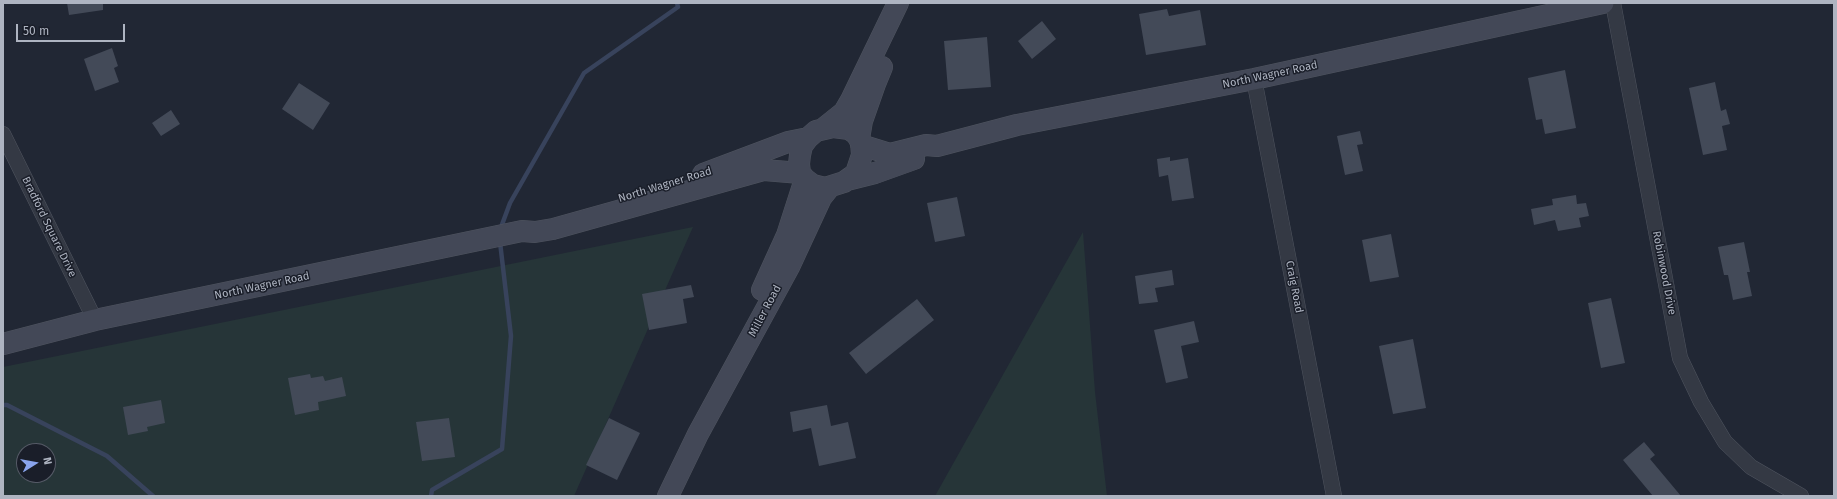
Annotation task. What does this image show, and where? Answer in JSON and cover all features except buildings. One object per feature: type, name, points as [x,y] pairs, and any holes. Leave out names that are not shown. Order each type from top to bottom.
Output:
[{"type":"main road","points":[[898,3],[844,112],[816,133],[802,146],[799,164],[803,176],[814,185],[825,188],[838,184],[856,172],[862,155],[860,142],[862,121],[874,84],[912,3]]},
{"type":"main road","name":"North Wagner Road","points":[[860,142],[890,154],[926,145],[936,146],[1017,126],[1254,78],[1603,3]]},
{"type":"main road","points":[[816,133],[841,127],[849,129],[860,142]]},
{"type":"main road","name":"North Wagner Road","points":[[3,344],[95,320],[489,239],[516,232],[536,223],[708,172],[816,133]]},
{"type":"main road","name":"North Wagner Road","points":[[838,184],[875,173],[931,153],[936,146]]},
{"type":"main road","name":"North Wagner Road","points":[[516,232],[535,232],[553,229],[764,170],[803,176]]},
{"type":"main road","name":"Miller Road","points":[[698,434],[704,412],[788,235],[803,176]]},
{"type":"main road","name":"Miller Road","points":[[668,496],[698,434],[789,267],[820,198],[838,184]]},
{"type":"street","name":"Robinwood Drive","points":[[1613,3],[1680,358],[1701,402],[1725,442],[1751,467],[1801,496]]},
{"type":"street","name":"Craig Road","points":[[1254,78],[1334,496]]},
{"type":"street","name":"Bradford Square Drive","points":[[3,134],[95,320]]},
{"type":"shaded area","points":[[693,227],[574,496],[3,496],[3,367]]},
{"type":"shaded area","points":[[1083,232],[1095,392],[1107,496],[935,496]]},
{"type":"waterway","points":[[500,230],[510,203],[584,73],[678,7],[677,3]]},
{"type":"waterway","points":[[431,496],[432,490],[502,449],[511,336],[500,242]]},
{"type":"waterway","points":[[3,405],[7,405],[107,456],[153,496]]}]
